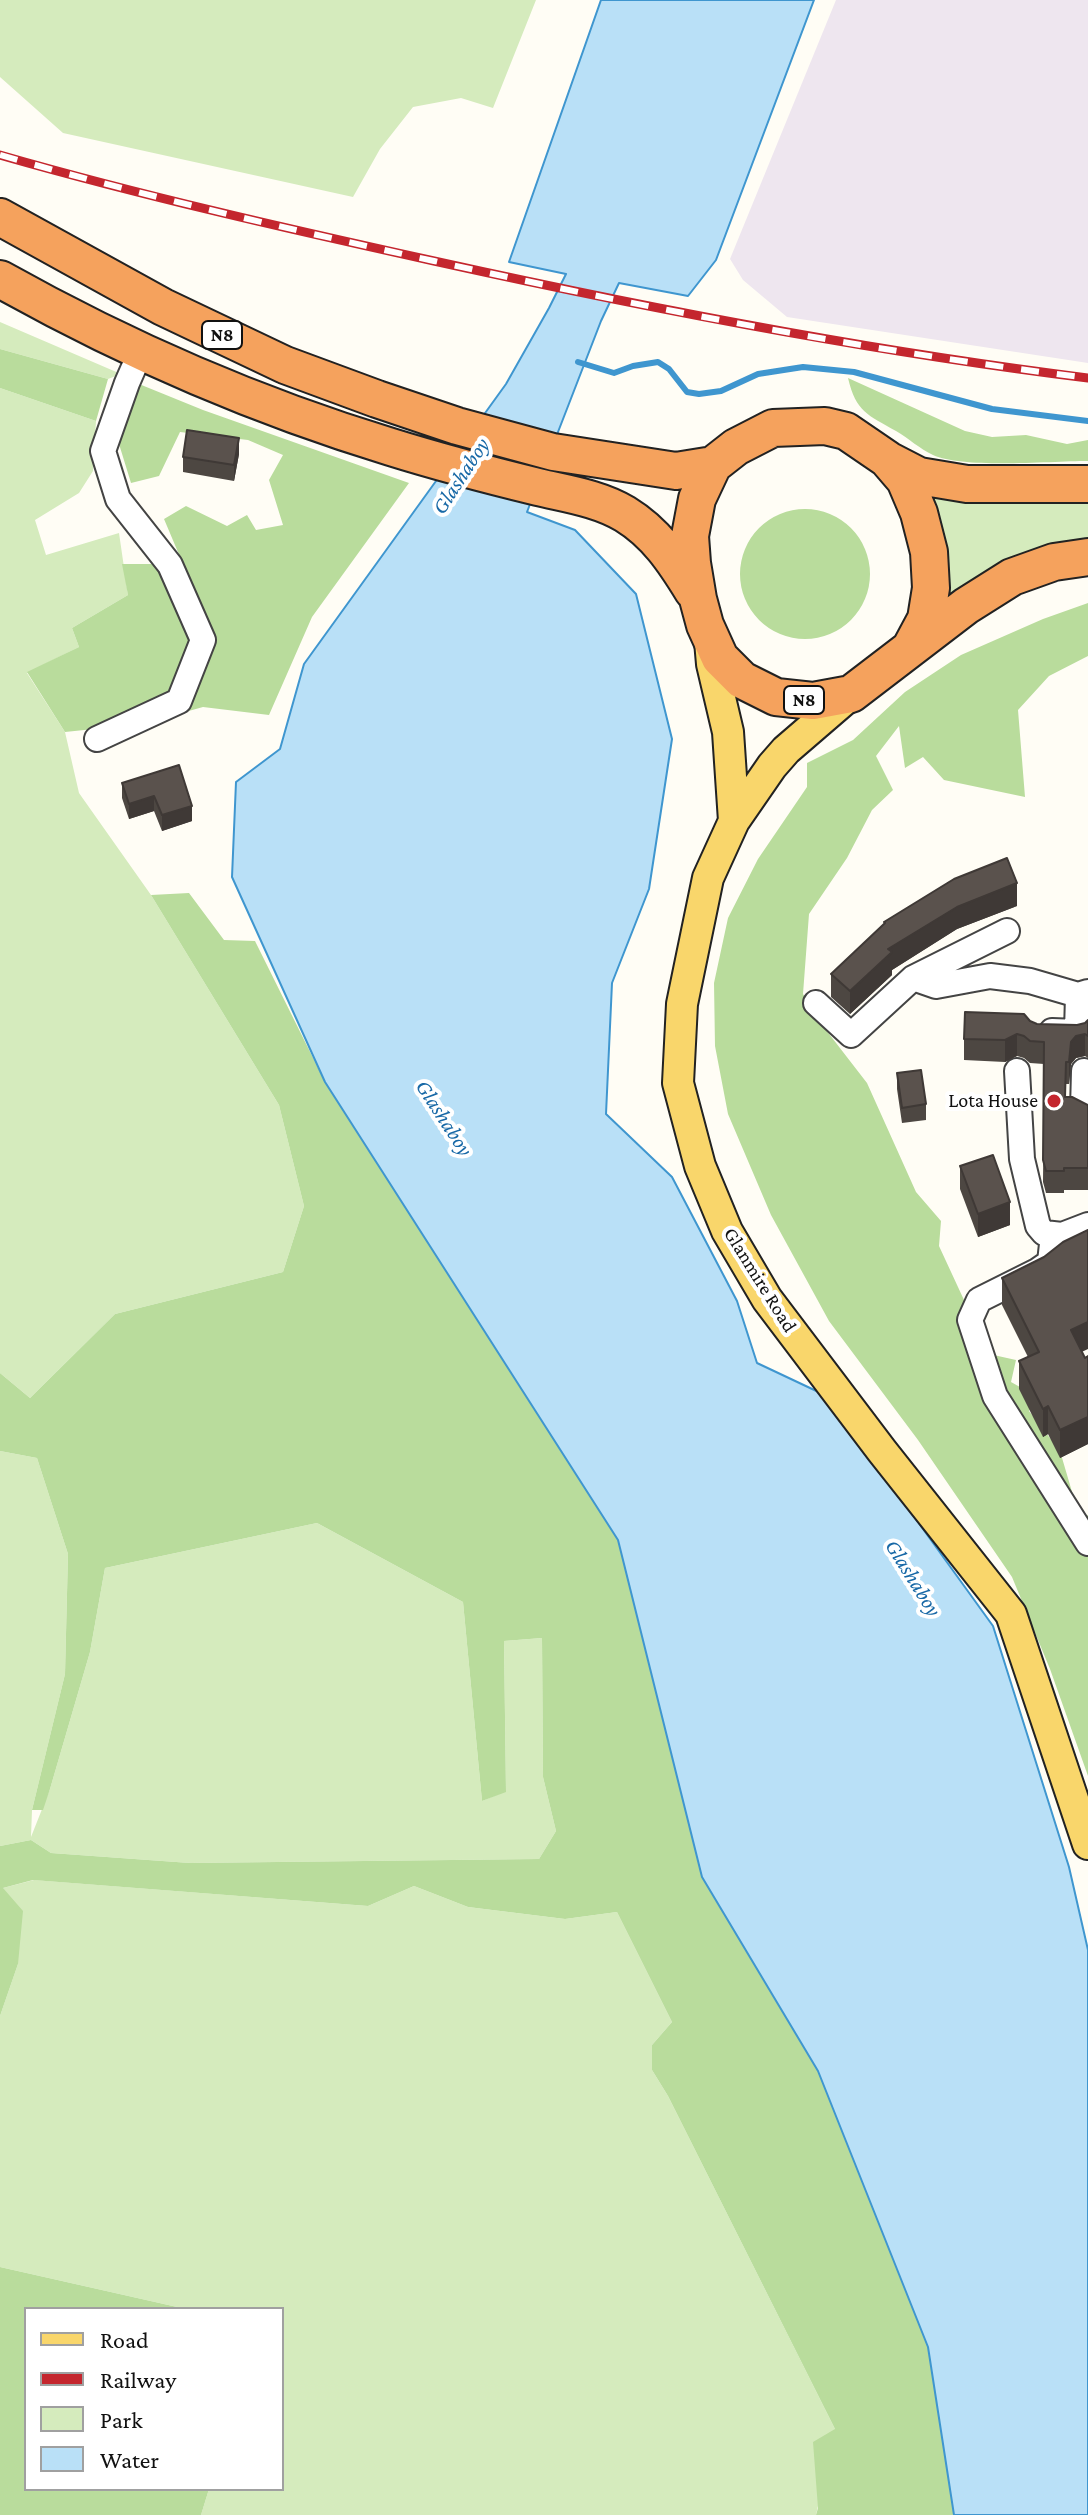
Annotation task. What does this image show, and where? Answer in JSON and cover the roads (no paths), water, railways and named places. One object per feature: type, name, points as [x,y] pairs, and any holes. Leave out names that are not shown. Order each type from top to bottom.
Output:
[{"type":"highway","name":"N8","points":[[0,217],[163,307],[285,365],[457,426],[553,452],[676,471],[713,465]]},
{"type":"highway","name":"N8","points":[[0,279],[141,351],[270,405],[430,459],[595,501],[625,514],[668,551],[698,599]]},
{"type":"highway","name":"N8","points":[[1088,484],[967,484],[919,476],[846,431],[825,426],[773,428],[736,447],[713,465],[697,499],[690,536],[698,599],[720,658],[742,680],[776,697],[813,701],[851,694],[966,606],[1012,577],[1054,562],[1088,557]]},
{"type":"highway","name":"N8","points":[[887,459],[905,480],[919,513],[929,552],[931,588],[926,619],[911,647]]},
{"type":"main road","points":[[710,634],[712,664],[728,732],[734,821]]},
{"type":"main road","name":"Glanmire Road","points":[[851,694],[772,766],[734,821],[708,878],[682,1004],[678,1083],[700,1166],[727,1231],[767,1299],[1011,1614],[1088,1844]]},
{"type":"lane","points":[[97,739],[179,701],[203,640],[170,565],[118,499],[103,451],[141,351]]},
{"type":"lane","points":[[816,1003],[851,1035],[913,978],[1007,931]]},
{"type":"lane","points":[[913,978],[936,986],[990,976],[1083,993],[1077,1032],[1038,1031]]},
{"type":"lane","points":[[1017,1071],[1022,1159],[1038,1226],[1044,1233],[1062,1235],[1088,1225]]},
{"type":"lane","points":[[1084,1071],[1083,1109],[1088,1112]]},
{"type":"lane","points":[[1053,1235],[1050,1262],[979,1300],[970,1320],[995,1396],[1088,1543]]},
{"type":"water","name":"Glashaboy","points":[[601,0],[814,0],[716,260],[688,296],[619,283],[601,321],[527,512],[575,530],[636,594],[672,739],[649,889],[612,983],[606,1114],[672,1177],[737,1301],[757,1363],[827,1396],[993,1626],[1069,1867],[1088,1950],[1088,2515],[954,2515],[928,2347],[818,2071],[702,1877],[618,1540],[325,1082],[232,877],[236,782],[280,749],[304,664],[506,384],[566,274],[509,262]]},
{"type":"waterway","points":[[578,362],[614,373],[658,362],[669,369],[687,392],[699,394],[721,391],[758,374],[803,367],[854,372],[992,409],[1088,421]]},
{"type":"railway","points":[[0,155],[271,224],[597,296],[842,342],[1088,378]]},
{"type":"place","name":"Lota House","points":[[1054,1101]]}]
